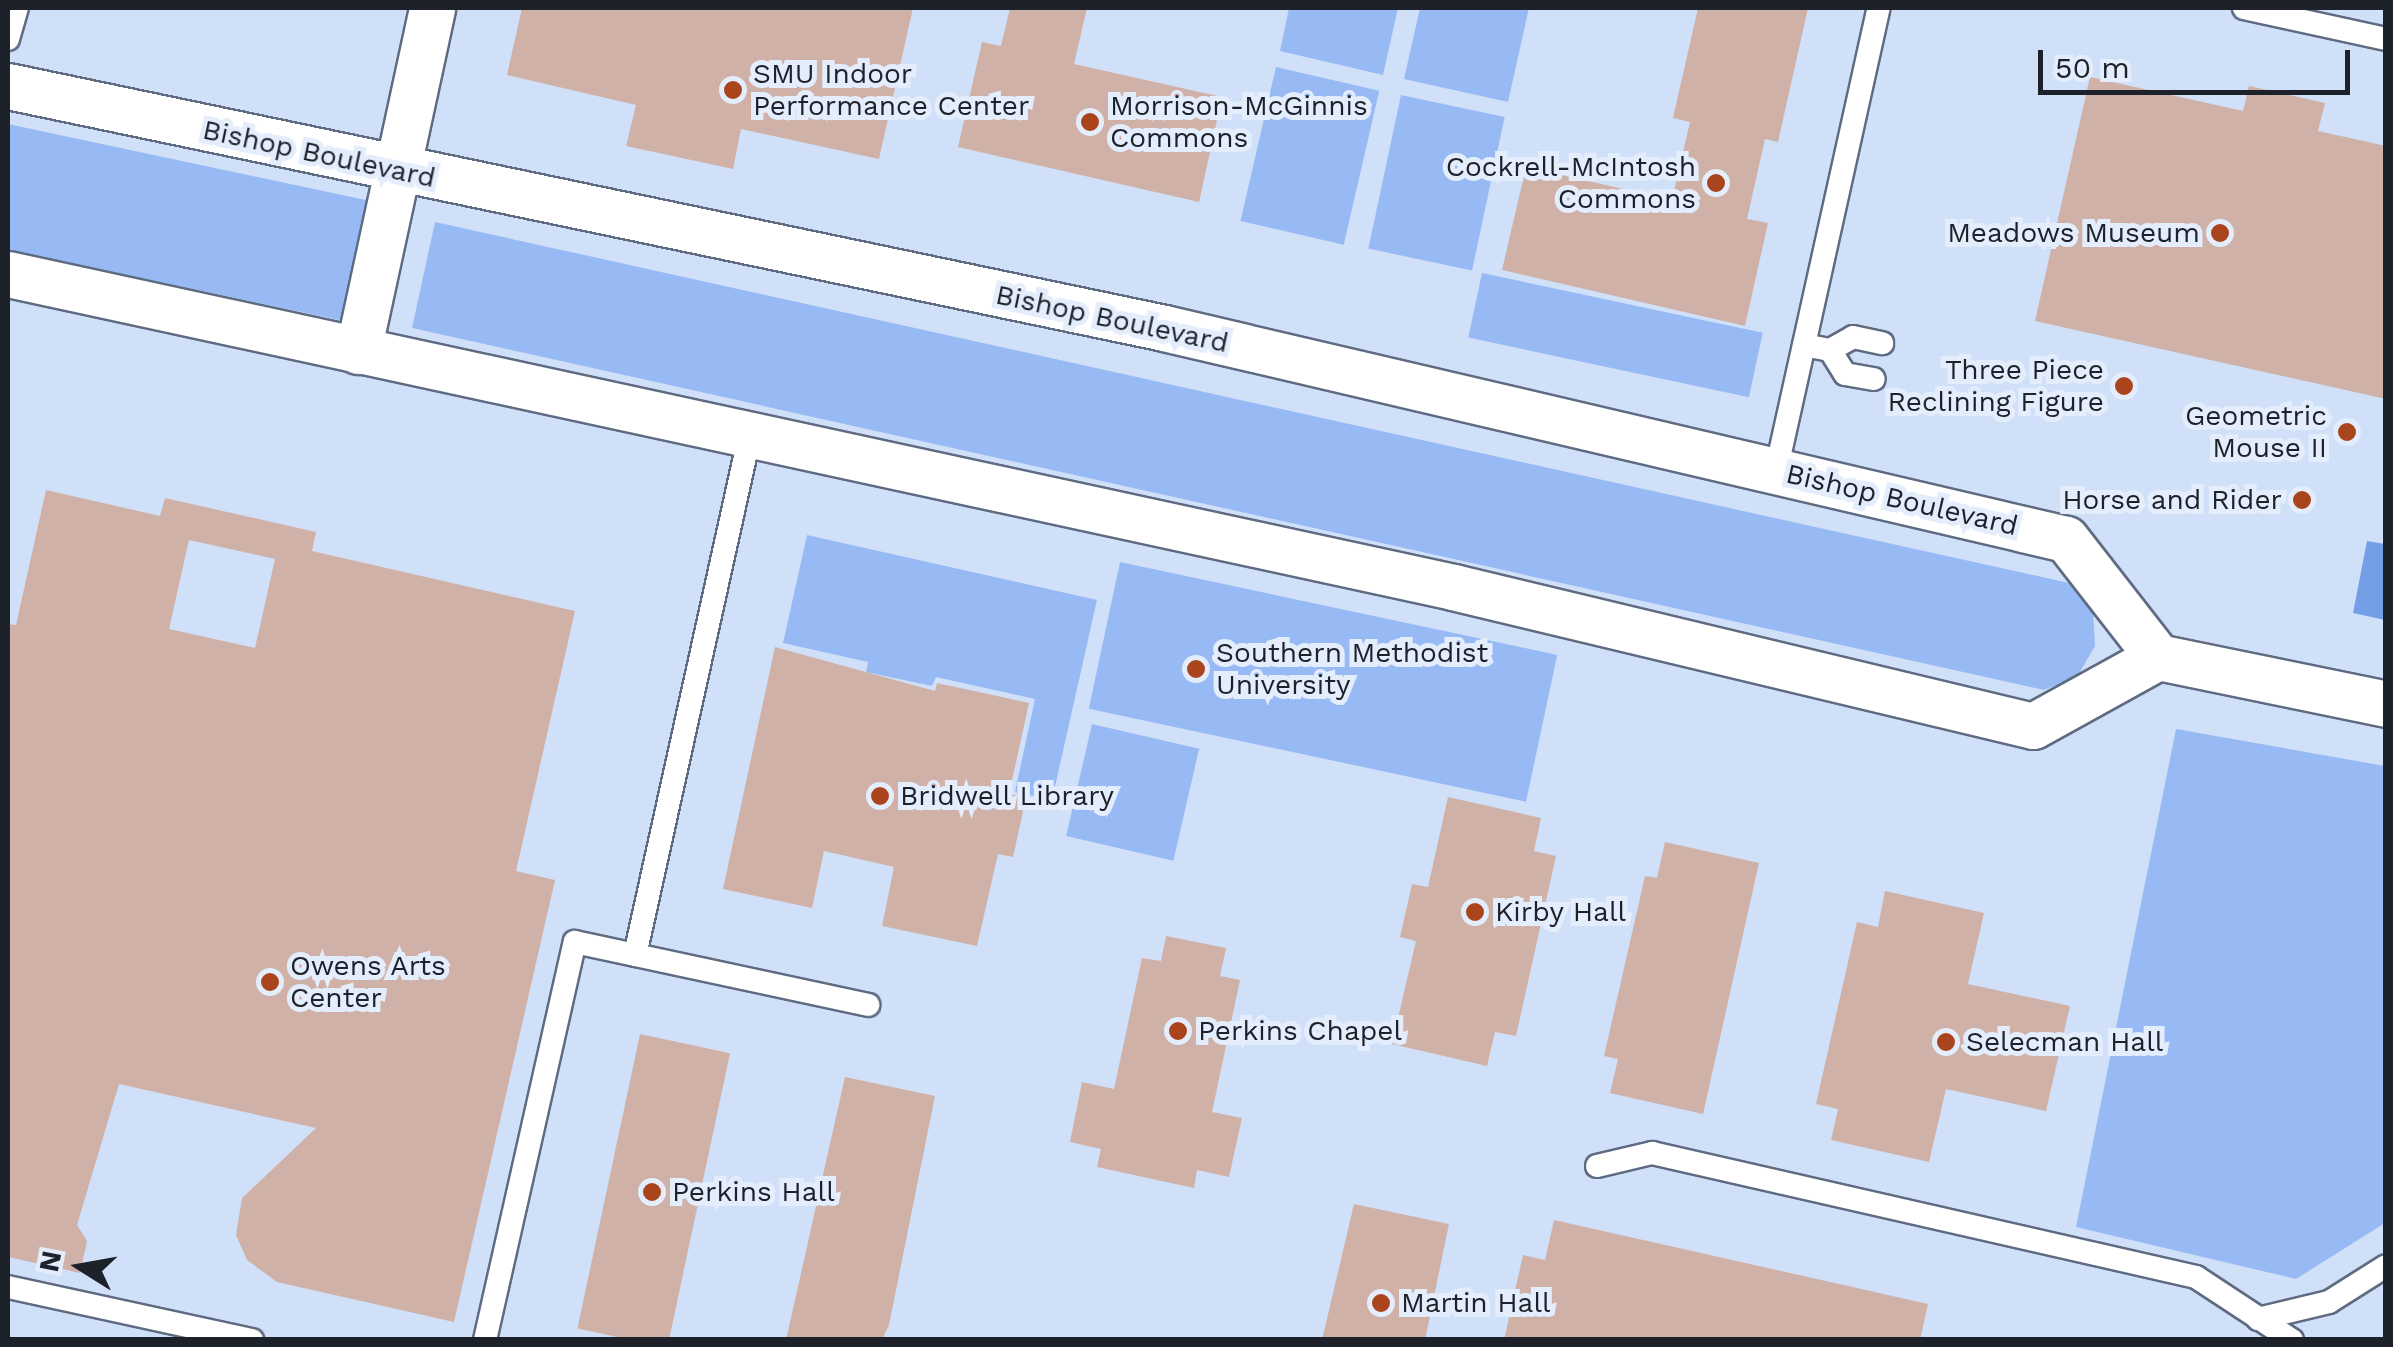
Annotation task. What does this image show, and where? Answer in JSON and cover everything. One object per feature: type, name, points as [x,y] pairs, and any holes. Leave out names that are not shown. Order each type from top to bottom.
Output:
[{"type":"street","points":[[358,351],[432,8]]},
{"type":"street","name":"Bishop Boulevard","points":[[8,86],[398,172],[1164,328],[2066,539],[2158,658]]},
{"type":"street","points":[[8,274],[1453,586],[2032,726],[2158,658],[2386,704]]},
{"type":"lane","points":[[8,39],[17,8]]},
{"type":"lane","points":[[1776,471],[1879,8]]},
{"type":"lane","points":[[2244,8],[2318,16],[2386,39]]},
{"type":"lane","points":[[1804,345],[1830,350],[1853,337],[1882,343]]},
{"type":"lane","points":[[1830,350],[1846,374],[1874,379]]},
{"type":"lane","points":[[635,955],[750,434]]},
{"type":"lane","points":[[486,1340],[575,942],[868,1005]]},
{"type":"lane","points":[[1597,1166],[1652,1153],[2196,1277],[2292,1340]]},
{"type":"lane","points":[[2258,1319],[2329,1302],[2386,1266]]},
{"type":"lane","points":[[8,1287],[252,1340]]},
{"type":"shaded area","points":[[1289,8],[1398,8],[1383,75],[1280,51]]},
{"type":"shaded area","points":[[1420,8],[1529,8],[1508,102],[1404,79]]},
{"type":"shaded area","points":[[1276,67],[1379,91],[1344,245],[1240,221]]},
{"type":"shaded area","points":[[1401,95],[1505,117],[1472,271],[1368,249]]},
{"type":"shaded area","points":[[8,124],[367,200],[341,321],[8,250]]},
{"type":"shaded area","points":[[435,222],[2069,583],[2093,610],[2095,646],[2077,677],[2044,690],[412,328]]},
{"type":"shaded area","points":[[1482,273],[1763,333],[1749,397],[1468,338]]},
{"type":"shaded area","points":[[807,535],[1097,600],[1052,800],[1015,792],[1035,699],[936,677],[932,686],[866,672],[868,662],[783,643]]},
{"type":"shaded area","points":[[2367,541],[2385,544],[2385,620],[2353,613]]},
{"type":"shaded area","points":[[1120,562],[1557,655],[1526,802],[1089,709]]},
{"type":"shaded area","points":[[1092,724],[1199,749],[1173,861],[1066,836]]},
{"type":"shaded area","points":[[2176,729],[2385,766],[2385,1223],[2296,1279],[2076,1227]]},
{"type":"building","name":"SMU Indoor Performance Center","points":[[522,8],[913,8],[879,159],[741,129],[733,169],[626,146],[636,105],[507,75]]},
{"type":"building","name":"Morrison-McGinnis Commons","points":[[1010,8],[1087,8],[1074,64],[1222,97],[1199,202],[958,147],[982,42],[1001,46]]},
{"type":"building","name":"Cockrell-McIntosh Commons","points":[[1698,8],[1808,8],[1778,142],[1765,139],[1747,219],[1768,223],[1745,326],[1502,270],[1526,167],[1672,200],[1690,122],[1673,118]]},
{"type":"building","name":"Meadows Museum","points":[[2090,77],[2243,111],[2249,86],[2325,103],[2318,131],[2386,146],[2386,399],[2035,321]]},
{"type":"building","name":"Owens Arts Center","points":[[46,490],[160,516],[165,498],[316,532],[312,551],[575,611],[516,871],[555,880],[454,1322],[277,1282],[247,1260],[236,1235],[242,1198],[316,1128],[119,1084],[77,1225],[87,1241],[80,1273],[8,1257],[8,624],[16,625]],"holes":[[[189,540],[275,559],[255,648],[169,629]]]},
{"type":"building","name":"Bridwell Library","points":[[775,647],[935,691],[937,683],[1029,703],[1009,794],[1026,798],[1013,857],[998,854],[977,946],[882,926],[894,867],[824,851],[812,908],[723,889]]},
{"type":"building","name":"Kirby Hall","points":[[1448,797],[1541,818],[1534,851],[1556,856],[1516,1036],[1495,1032],[1487,1066],[1392,1044],[1416,941],[1400,937],[1412,884],[1428,887]]},
{"type":"building","points":[[1665,842],[1759,863],[1703,1114],[1610,1093],[1618,1059],[1604,1056],[1645,876],[1657,878]]},
{"type":"building","name":"Selecman Hall","points":[[1885,891],[1984,913],[1968,984],[2070,1006],[2046,1111],[1946,1089],[1929,1162],[1831,1140],[1838,1109],[1816,1104],[1857,922],[1878,927]]},
{"type":"building","name":"Perkins Chapel","points":[[1166,936],[1226,948],[1220,976],[1240,980],[1212,1112],[1242,1118],[1229,1177],[1197,1170],[1194,1188],[1097,1167],[1101,1149],[1070,1142],[1082,1082],[1114,1089],[1142,958],[1161,961]]},
{"type":"building","name":"Perkins Hall","points":[[640,1034],[730,1053],[669,1340],[632,1340],[577,1328]]},
{"type":"building","points":[[845,1077],[935,1096],[889,1325],[882,1340],[786,1340]]},
{"type":"building","name":"Martin Hall","points":[[1354,1204],[1449,1224],[1425,1340],[1322,1340]]},
{"type":"building","points":[[1554,1220],[1928,1304],[1920,1340],[1504,1340],[1523,1255],[1545,1260]]},
{"type":"place","name":"SMU Indoor Performance Center","points":[[733,90]]},
{"type":"place","name":"Morrison-McGinnis Commons","points":[[1090,122]]},
{"type":"place","name":"Cockrell-McIntosh Commons","points":[[1716,183]]},
{"type":"place","name":"Meadows Museum","points":[[2220,233]]},
{"type":"place","name":"Three Piece Reclining Figure","points":[[2124,386]]},
{"type":"place","name":"Geometric Mouse II","points":[[2347,432]]},
{"type":"place","name":"Horse and Rider","points":[[2302,500]]},
{"type":"place","name":"Southern Methodist University","points":[[1196,669]]},
{"type":"place","name":"Bridwell Library","points":[[880,796]]},
{"type":"place","name":"Kirby Hall","points":[[1475,912]]},
{"type":"place","name":"Owens Arts Center","points":[[270,982]]},
{"type":"place","name":"Perkins Chapel","points":[[1178,1031]]},
{"type":"place","name":"Selecman Hall","points":[[1946,1042]]},
{"type":"place","name":"Perkins Hall","points":[[652,1192]]},
{"type":"place","name":"Martin Hall","points":[[1381,1303]]}]
